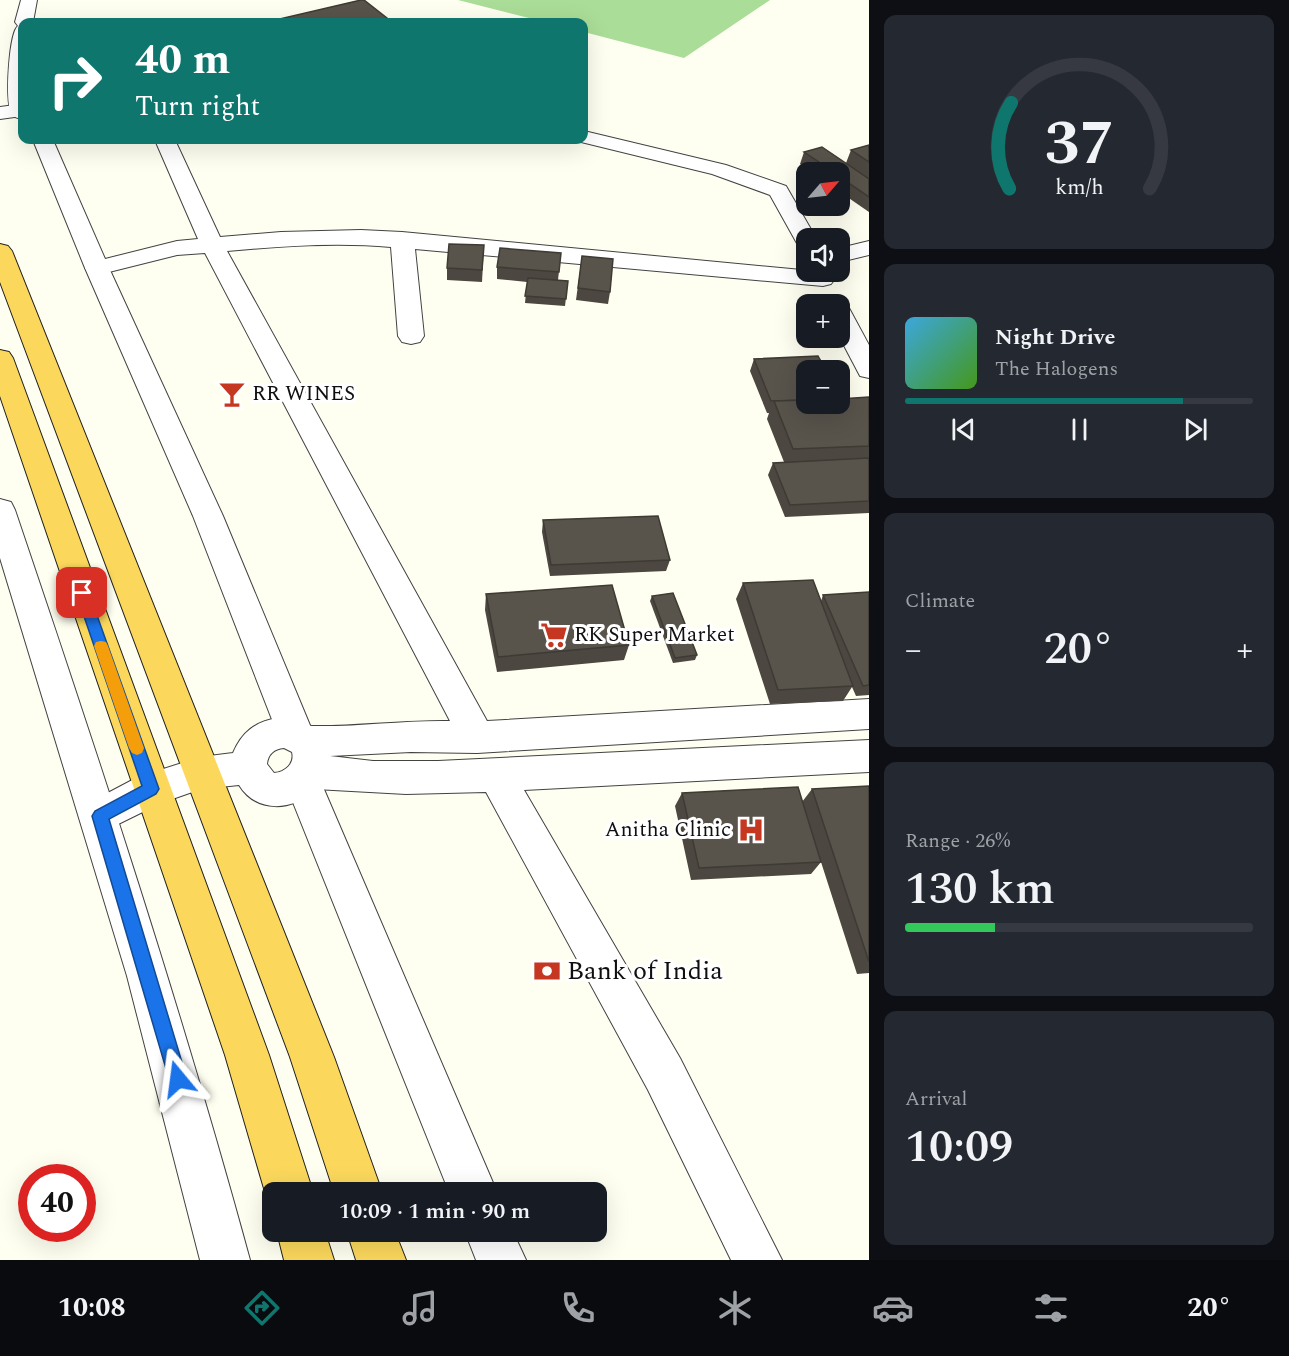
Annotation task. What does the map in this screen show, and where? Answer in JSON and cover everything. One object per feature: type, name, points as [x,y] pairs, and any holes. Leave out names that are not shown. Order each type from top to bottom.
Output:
[{"type":"highway","points":[[0,250],[312,1057],[355,1182]]},
{"type":"highway","points":[[0,358],[247,1055],[286,1182]]},
{"type":"highway","points":[[304,1242],[309,1260]]},
{"type":"highway","points":[[375,1242],[381,1260]]},
{"type":"street","points":[[25,18],[29,0]]},
{"type":"street","points":[[16,111],[18,60]]},
{"type":"street","points":[[588,138],[719,168],[778,191],[799,228]]},
{"type":"street","points":[[46,144],[97,268],[208,516],[469,1182]]},
{"type":"street","points":[[167,144],[212,244],[477,737]]},
{"type":"street","points":[[97,268],[177,248],[212,244],[361,237],[796,273]]},
{"type":"street","points":[[402,239],[411,336]]},
{"type":"street","points":[[850,253],[869,248]]},
{"type":"street","points":[[850,333],[869,370]]},
{"type":"street","points":[[0,510],[100,816],[191,1123],[225,1260]]},
{"type":"street","points":[[869,714],[477,737],[411,736],[303,757],[284,789],[264,788],[256,782],[248,767],[252,749],[258,742],[276,733],[303,757],[343,776],[496,775],[869,756]]},
{"type":"street","points":[[100,816],[151,789],[201,772],[248,767]]},
{"type":"street","points":[[496,775],[664,1074],[757,1260]]},
{"type":"street","points":[[493,1242],[501,1260]]},
{"type":"green space","points":[[458,0],[770,0],[684,58],[588,33],[588,18],[529,18]]},
{"type":"building","points":[[364,0],[387,18],[284,18]]},
{"type":"building","points":[[869,145],[869,162],[851,150]]},
{"type":"building","points":[[822,147],[844,162],[819,162],[804,152]]},
{"type":"building","points":[[850,166],[869,179],[869,197],[850,184]]},
{"type":"building","points":[[449,244],[484,245],[482,270],[447,268]]},
{"type":"building","points":[[500,248],[561,253],[559,272],[497,267]]},
{"type":"building","points":[[582,256],[613,259],[610,292],[578,288]]},
{"type":"building","points":[[528,278],[568,281],[566,299],[525,296]]},
{"type":"building","points":[[818,356],[820,360],[796,360],[796,400],[771,401],[754,359]]},
{"type":"building","points":[[869,397],[869,446],[793,449],[774,401],[796,400],[796,414],[850,414],[850,398]]},
{"type":"building","points":[[869,458],[869,501],[790,505],[773,463]]},
{"type":"building","points":[[658,516],[670,560],[551,565],[543,520]]},
{"type":"building","points":[[813,580],[853,686],[778,690],[743,583]]},
{"type":"building","name":"RK Super Market","points":[[612,585],[629,645],[498,657],[486,594]]},
{"type":"building","points":[[869,592],[869,685],[863,686],[823,595]]},
{"type":"building","points":[[673,593],[697,655],[675,658],[652,596]]},
{"type":"building","points":[[869,786],[869,962],[812,789]]},
{"type":"building","points":[[798,787],[821,862],[699,868],[682,793]]},
{"type":"slow traffic","points":[[101,646],[137,748]]},
{"type":"place","name":"RR WINES","points":[[232,394]]},
{"type":"place","name":"RK Super Market","points":[[554,635]]},
{"type":"place","name":"Anitha Clinic","points":[[751,830]]},
{"type":"place","name":"Bank of India","points":[[547,971]]},
{"type":"route","points":[[82,593],[151,789],[100,816],[178,1079]]}]
